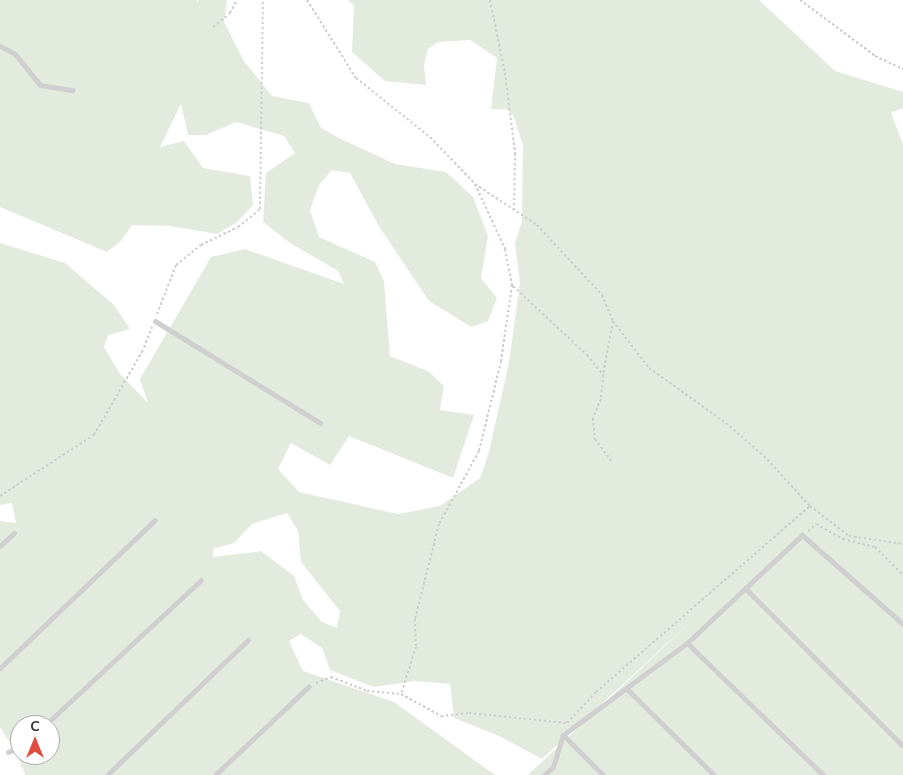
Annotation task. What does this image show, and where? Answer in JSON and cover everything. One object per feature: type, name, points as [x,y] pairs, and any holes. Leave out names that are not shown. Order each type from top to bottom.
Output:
[{"type":"lane","points":[[0,46],[15,54],[40,85],[73,90]]},
{"type":"lane","points":[[155,320],[320,423]]},
{"type":"lane","points":[[0,668],[156,520]]},
{"type":"lane","points":[[0,546],[14,533]]},
{"type":"lane","points":[[544,775],[553,767],[563,735],[687,643],[802,535],[903,624]]},
{"type":"lane","points":[[56,715],[201,580]]},
{"type":"lane","points":[[745,588],[903,746]]},
{"type":"lane","points":[[106,775],[248,640]]},
{"type":"lane","points":[[687,643],[823,775]]},
{"type":"lane","points":[[215,775],[309,686]]},
{"type":"lane","points":[[626,688],[714,775]]},
{"type":"lane","points":[[563,735],[603,775]]},
{"type":"path","points":[[213,27],[230,13],[237,0]]},
{"type":"path","points":[[0,496],[94,435],[142,352],[176,265],[201,245],[238,227],[260,209],[263,0]]},
{"type":"path","points":[[307,0],[356,78],[430,137],[475,184],[537,225],[602,295],[613,321],[649,368],[734,430],[764,456],[810,506],[849,536],[903,544]]},
{"type":"path","points":[[490,0],[505,73],[515,153],[514,210]]},
{"type":"path","points":[[800,0],[875,56],[903,69]]},
{"type":"path","points":[[401,694],[416,648],[415,619],[439,524],[479,451],[501,361],[512,285],[505,249],[475,184]]},
{"type":"path","points":[[512,285],[587,354],[603,374]]},
{"type":"path","points":[[613,321],[603,374],[601,399],[593,418],[595,440],[613,463]]},
{"type":"path","points":[[309,686],[332,677],[367,691],[401,694],[441,716],[469,713],[567,723],[596,692],[810,506]]},
{"type":"path","points":[[802,535],[816,524],[843,540],[875,547],[903,575]]},
{"type":"shaded area","points":[[0,0],[197,0],[197,3],[198,0],[227,0],[224,22],[244,61],[272,96],[309,103],[321,128],[395,164],[446,172],[473,197],[488,236],[481,278],[497,298],[488,321],[471,327],[429,301],[380,228],[350,173],[332,170],[319,185],[310,210],[319,237],[375,262],[384,281],[390,356],[428,371],[444,386],[440,410],[474,415],[453,478],[349,436],[330,465],[291,443],[278,469],[299,492],[398,514],[440,506],[480,478],[489,452],[509,362],[520,283],[515,243],[522,221],[523,145],[513,115],[506,109],[491,109],[497,58],[470,40],[438,42],[428,49],[424,65],[426,85],[385,81],[352,52],[354,6],[348,0],[759,0],[835,71],[903,92],[903,108],[891,113],[903,144],[903,775],[528,775],[699,614],[542,759],[499,736],[454,718],[450,684],[415,681],[374,687],[330,670],[322,648],[301,634],[289,641],[303,671],[394,702],[495,775],[25,775],[21,765],[60,765],[60,715],[10,715],[10,743],[0,727],[0,521],[16,523],[12,503],[0,505],[0,243],[65,263],[114,305],[130,329],[108,335],[104,347],[120,374],[148,403],[140,379],[211,257],[245,249],[344,284],[338,271],[290,243],[263,222],[266,173],[295,153],[284,136],[236,122],[206,135],[188,135],[181,104],[160,147],[184,141],[203,168],[250,176],[253,205],[236,223],[217,234],[170,226],[132,225],[121,241],[107,252],[0,207]],"holes":[[[287,513],[298,531],[301,562],[340,611],[337,628],[322,622],[303,600],[294,576],[261,551],[213,557],[213,549],[234,543],[252,524]]]}]
